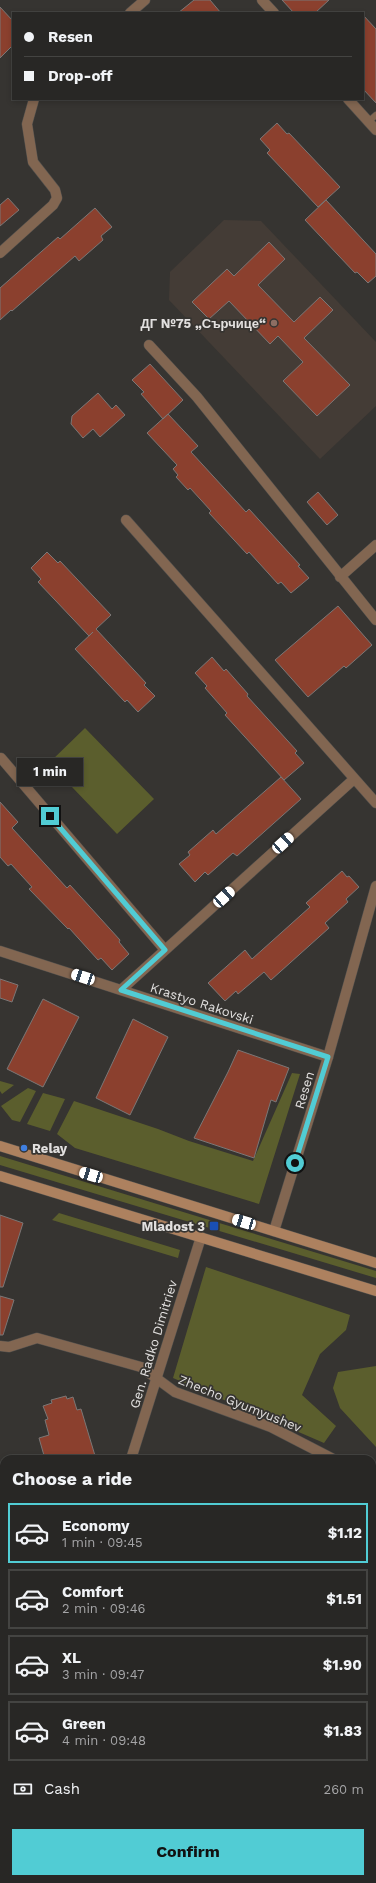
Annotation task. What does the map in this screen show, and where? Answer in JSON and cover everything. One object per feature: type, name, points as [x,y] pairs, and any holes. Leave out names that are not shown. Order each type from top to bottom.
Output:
[{"type":"main road","points":[[0,1146],[376,1263]]},
{"type":"main road","points":[[0,1176],[376,1291]]},
{"type":"street","points":[[131,12],[145,0]]},
{"type":"street","points":[[262,0],[273,12]]},
{"type":"street","points":[[0,253],[54,205],[57,198],[55,190],[33,162],[27,124],[34,100]]},
{"type":"street","points":[[349,100],[372,118],[376,130]]},
{"type":"street","points":[[149,345],[197,398],[376,620]]},
{"type":"street","points":[[126,520],[376,803]]},
{"type":"street","points":[[340,577],[376,545]]},
{"type":"street","points":[[1,758],[165,950]]},
{"type":"street","points":[[121,990],[354,779]]},
{"type":"street","name":"Resen","points":[[274,1231],[328,1057],[376,886]]},
{"type":"street","name":"Krastyo Rakovski","points":[[0,951],[328,1057]]},
{"type":"street","name":"Gen. Radko Dimitriev","points":[[132,1455],[201,1238]]},
{"type":"street","name":"Zhecho Gyumyushev","points":[[0,1346],[9,1347],[37,1338],[140,1367],[175,1392],[271,1427],[325,1455]]},
{"type":"shaded area","name":"ДГ №75 „Сърчице“","points":[[224,220],[261,221],[376,342],[376,406],[320,459],[169,300],[170,272]]},
{"type":"green space","points":[[85,728],[154,799],[117,834],[49,763]]},
{"type":"green space","points":[[292,1073],[300,1074],[259,1204],[75,1148],[57,1134],[74,1101],[189,1141],[253,1161]]},
{"type":"green space","points":[[0,1081],[14,1085],[2,1094],[0,1091]]},
{"type":"green space","points":[[28,1088],[36,1091],[20,1122],[12,1120],[1,1106]]},
{"type":"green space","points":[[43,1093],[65,1099],[50,1131],[27,1124]]},
{"type":"green space","points":[[0,1156],[376,1271],[376,1278],[0,1165]]},
{"type":"green space","points":[[59,1213],[180,1250],[178,1258],[52,1220]]},
{"type":"green space","points":[[206,1267],[350,1315],[346,1330],[320,1354],[302,1395],[336,1426],[324,1443],[173,1378]]},
{"type":"green space","points":[[376,1366],[376,1447],[340,1408],[333,1388],[338,1372]]},
{"type":"building","points":[[194,0],[210,0],[220,12],[179,12]]},
{"type":"building","points":[[282,0],[329,0],[316,12],[293,12]]},
{"type":"building","points":[[0,7],[12,20],[12,46],[0,58]]},
{"type":"building","points":[[364,16],[376,29],[376,103],[364,90]]},
{"type":"building","points":[[277,123],[287,134],[289,133],[340,187],[318,207],[267,153],[270,150],[260,139]]},
{"type":"building","points":[[8,198],[19,210],[0,226],[0,205]]},
{"type":"building","points":[[326,200],[376,254],[376,276],[368,283],[357,272],[355,273],[305,220]]},
{"type":"building","points":[[95,208],[112,227],[101,236],[103,240],[79,261],[75,256],[0,320],[0,288],[58,237],[60,239]]},
{"type":"building","points":[[269,242],[285,259],[258,285],[294,322],[320,297],[333,310],[304,338],[350,385],[317,416],[283,381],[303,362],[278,336],[270,344],[229,301],[209,319],[192,302],[227,269],[234,276]]},
{"type":"building","points":[[150,364],[183,400],[163,419],[141,394],[144,392],[132,380]]},
{"type":"building","points":[[98,393],[112,409],[116,405],[125,415],[100,437],[93,429],[83,438],[71,424],[72,416]]},
{"type":"building","points":[[168,414],[198,446],[191,452],[246,512],[249,509],[300,565],[298,566],[309,578],[291,593],[281,582],[278,584],[249,552],[247,554],[209,513],[211,511],[190,488],[188,490],[176,477],[178,475],[173,469],[177,465],[147,433]]},
{"type":"building","points":[[318,492],[338,515],[327,525],[307,502]]},
{"type":"building","points":[[47,552],[58,563],[60,561],[111,615],[96,629],[146,683],[144,685],[155,696],[138,712],[127,700],[125,702],[75,649],[89,636],[38,582],[41,579],[31,568]]},
{"type":"building","points":[[338,606],[372,645],[346,668],[344,666],[308,697],[275,660]]},
{"type":"building","points":[[212,657],[224,671],[226,669],[248,694],[247,696],[297,751],[295,753],[304,763],[284,780],[225,715],[227,713],[205,688],[207,686],[195,673]]},
{"type":"building","points":[[281,777],[301,799],[237,856],[233,853],[208,875],[205,872],[195,882],[179,864],[190,855],[188,852],[213,830],[216,834]]},
{"type":"building","points":[[0,802],[18,822],[12,828],[67,888],[70,885],[120,940],[119,942],[129,954],[112,970],[101,958],[98,960],[69,928],[68,929],[29,889],[32,887],[11,864],[8,866],[0,857]]},
{"type":"building","points":[[342,871],[359,887],[346,899],[348,902],[325,923],[329,928],[271,980],[264,972],[238,994],[236,991],[225,1001],[208,983],[245,950],[252,959],[310,907],[306,903]]},
{"type":"building","points":[[0,979],[18,985],[12,1002],[0,998]]},
{"type":"building","points":[[43,999],[79,1017],[43,1087],[7,1069]]},
{"type":"building","points":[[133,1019],[168,1037],[130,1115],[96,1098]]},
{"type":"building","points":[[238,1050],[289,1068],[276,1102],[271,1100],[254,1158],[194,1138]]},
{"type":"building","points":[[0,1215],[23,1223],[3,1287],[0,1287]]},
{"type":"building","points":[[0,1296],[14,1300],[3,1335],[0,1335]]},
{"type":"building","points":[[66,1396],[67,1399],[73,1397],[77,1410],[81,1409],[95,1455],[44,1455],[39,1438],[49,1435],[45,1420],[48,1419],[43,1406],[52,1403],[51,1400]]},
{"type":"place","name":"ДГ №75 „Сърчице“","points":[[274,323]]},
{"type":"place","name":"Relay","points":[[24,1148]]},
{"type":"place","name":"Mladost 3","points":[[214,1226]]},
{"type":"route","points":[[50,816],[165,950],[121,990],[328,1057],[295,1163]]}]
